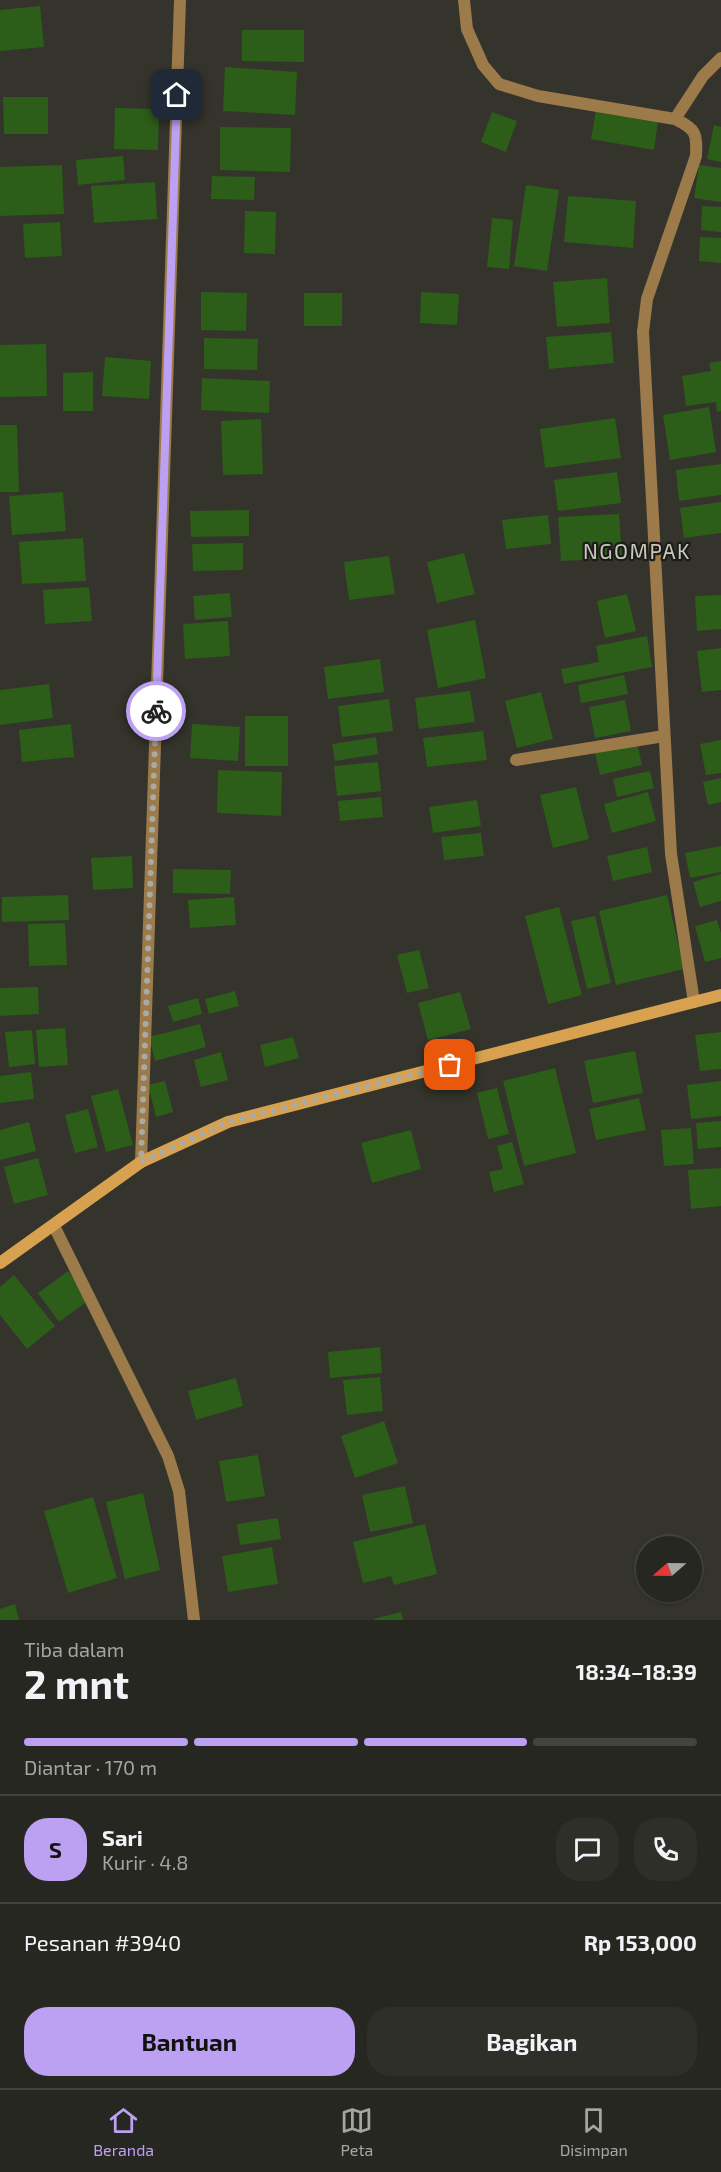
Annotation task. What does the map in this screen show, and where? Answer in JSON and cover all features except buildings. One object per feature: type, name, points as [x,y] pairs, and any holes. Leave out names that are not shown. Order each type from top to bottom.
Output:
[{"type":"main road","points":[[0,1263],[141,1162],[228,1122],[721,995]]},
{"type":"street","points":[[141,1162],[180,0]]},
{"type":"street","points":[[464,0],[467,29],[483,65],[499,84],[538,96],[675,119],[691,127],[696,138],[696,156],[647,299],[643,332],[671,855],[694,1002]]},
{"type":"street","points":[[675,119],[703,76],[721,58]]},
{"type":"street","points":[[516,760],[664,736]]},
{"type":"street","points":[[54,1226],[168,1456],[179,1491],[194,1620]]},
{"type":"way so far","points":[[156,711],[141,1162],[228,1122],[450,1065]]},
{"type":"district","name":"NGOMPAK","points":[[637,550]]},
{"type":"route","points":[[156,711],[177,95]]}]
